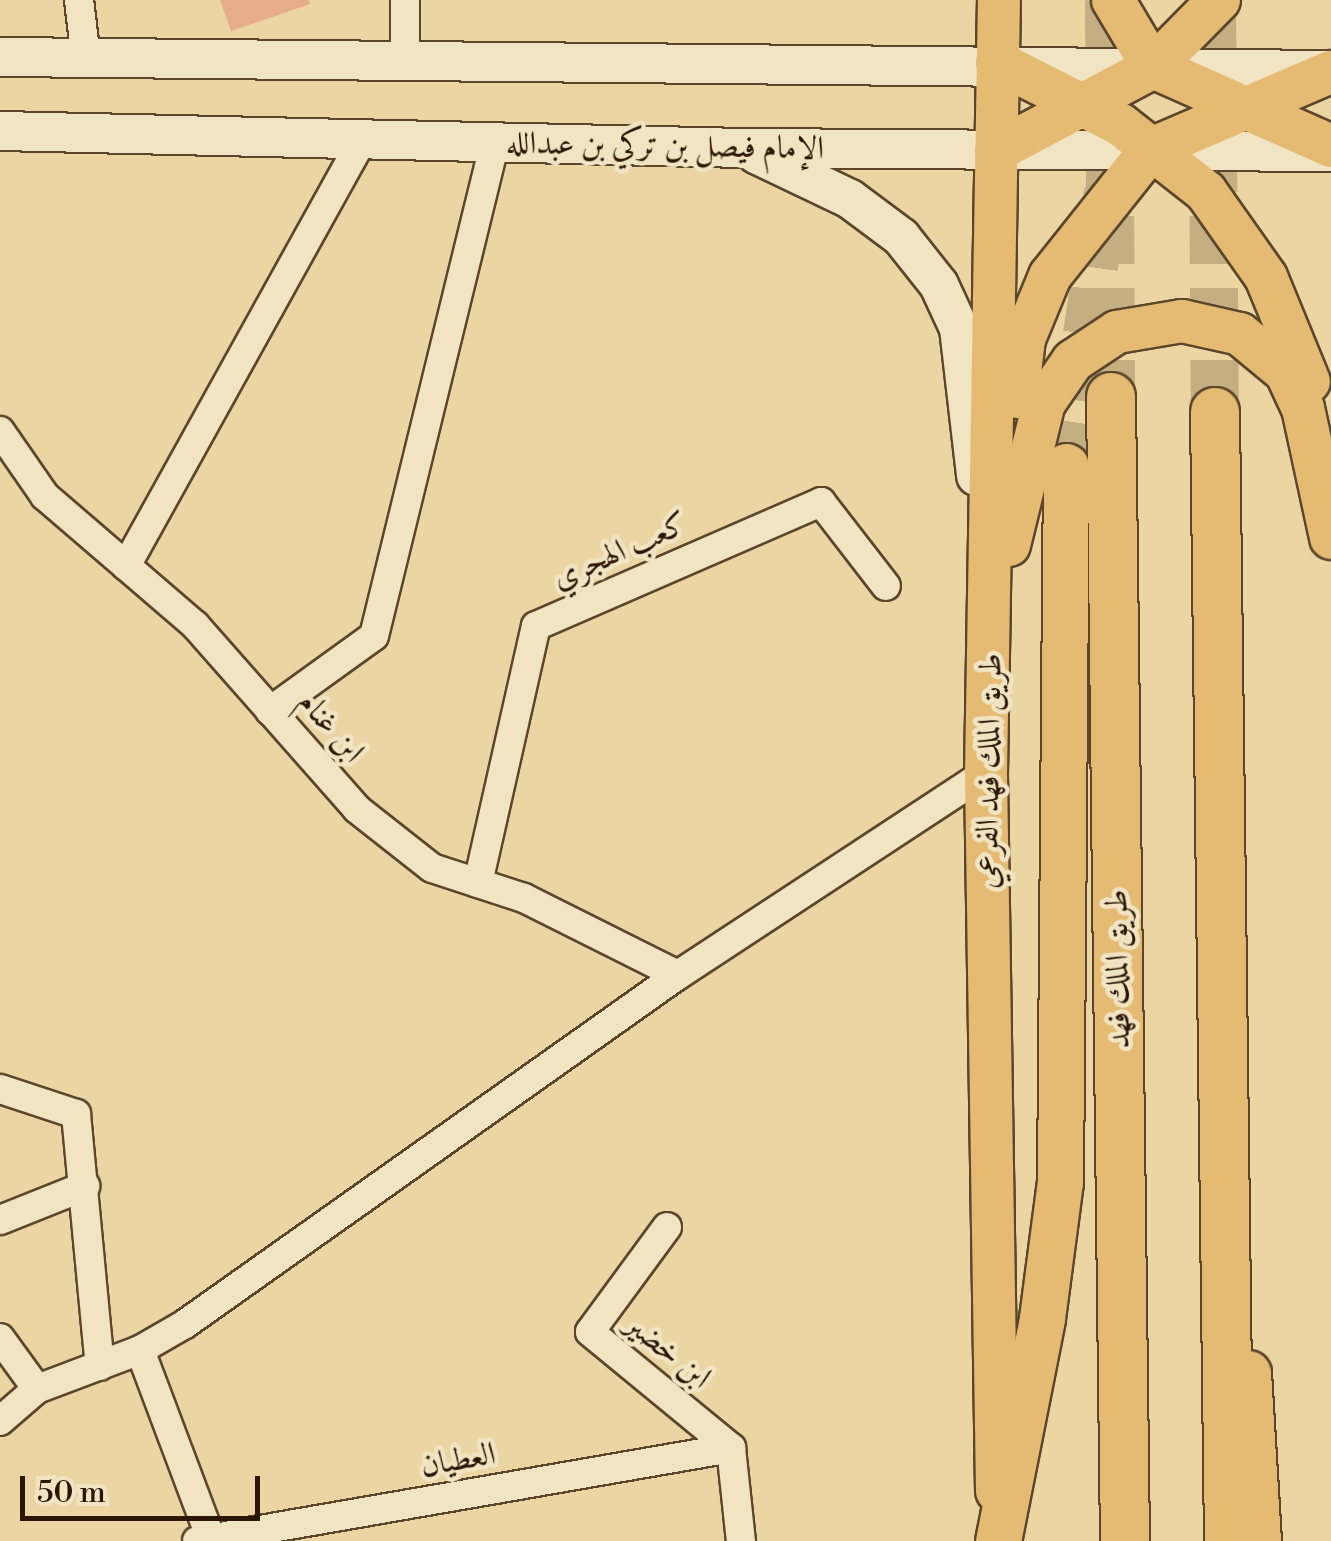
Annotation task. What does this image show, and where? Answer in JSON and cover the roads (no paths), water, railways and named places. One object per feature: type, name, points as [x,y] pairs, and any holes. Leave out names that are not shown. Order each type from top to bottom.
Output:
[{"type":"highway","name":"طريق الملك فهد","points":[[1111,397],[1125,1541]]},
{"type":"highway","points":[[1215,412],[1229,1541]]},
{"type":"highway","points":[[998,1541],[1042,1318],[1060,1182],[1066,466]]},
{"type":"highway","points":[[1221,1019],[1258,1541]]},
{"type":"main road","name":"طريق الملك فهد الفرعي","points":[[998,1541],[986,774],[992,613],[999,0]]},
{"type":"main road","points":[[1114,0],[1153,66],[1246,106],[1331,149]]},
{"type":"main road","points":[[996,151],[1088,106],[1153,66],[1219,0]]},
{"type":"main road","points":[[0,57],[404,65],[997,62],[1331,71]]},
{"type":"main road","points":[[997,62],[1088,106],[1206,192],[1266,277],[1316,400],[1331,503]]},
{"type":"main road","points":[[992,613],[1024,339],[1050,276],[1151,149],[1331,71]]},
{"type":"main road","name":"الإمام فيصل بن تركي بن عبدالله","points":[[0,130],[745,148],[1331,149]]},
{"type":"main road","points":[[745,148],[850,199],[902,237],[939,285],[959,328],[992,613]]},
{"type":"main road","points":[[992,613],[1044,403],[1073,361],[1139,324],[1219,326],[1267,350],[1303,408],[1331,538]]},
{"type":"street","points":[[79,0],[86,59]]},
{"type":"street","points":[[404,65],[405,0]]},
{"type":"street","points":[[126,566],[362,139]]},
{"type":"street","points":[[270,711],[374,636],[495,142]]},
{"type":"street","name":"ابن غنام","points":[[0,431],[45,496],[195,625],[357,809],[432,868],[524,898],[678,975]]},
{"type":"street","name":"كعب الهجري","points":[[478,883],[536,626],[820,502],[886,586]]},
{"type":"street","points":[[0,1421],[37,1389],[140,1350],[678,975],[986,774]]},
{"type":"street","points":[[0,1089],[76,1114],[100,1366]]},
{"type":"street","points":[[0,1220],[85,1186]]},
{"type":"street","name":"ابن خضير","points":[[667,1227],[590,1332],[732,1448]]},
{"type":"street","points":[[0,1338],[37,1389]]},
{"type":"street","points":[[140,1350],[204,1540]]},
{"type":"street","points":[[732,1448],[740,1541]]},
{"type":"street","name":"العطيان","points":[[204,1540],[732,1448]]},
{"type":"tunnel","points":[[1109,0],[1111,397]]},
{"type":"tunnel","points":[[1212,0],[1215,412]]},
{"type":"tunnel","points":[[1066,466],[1107,190]]}]
